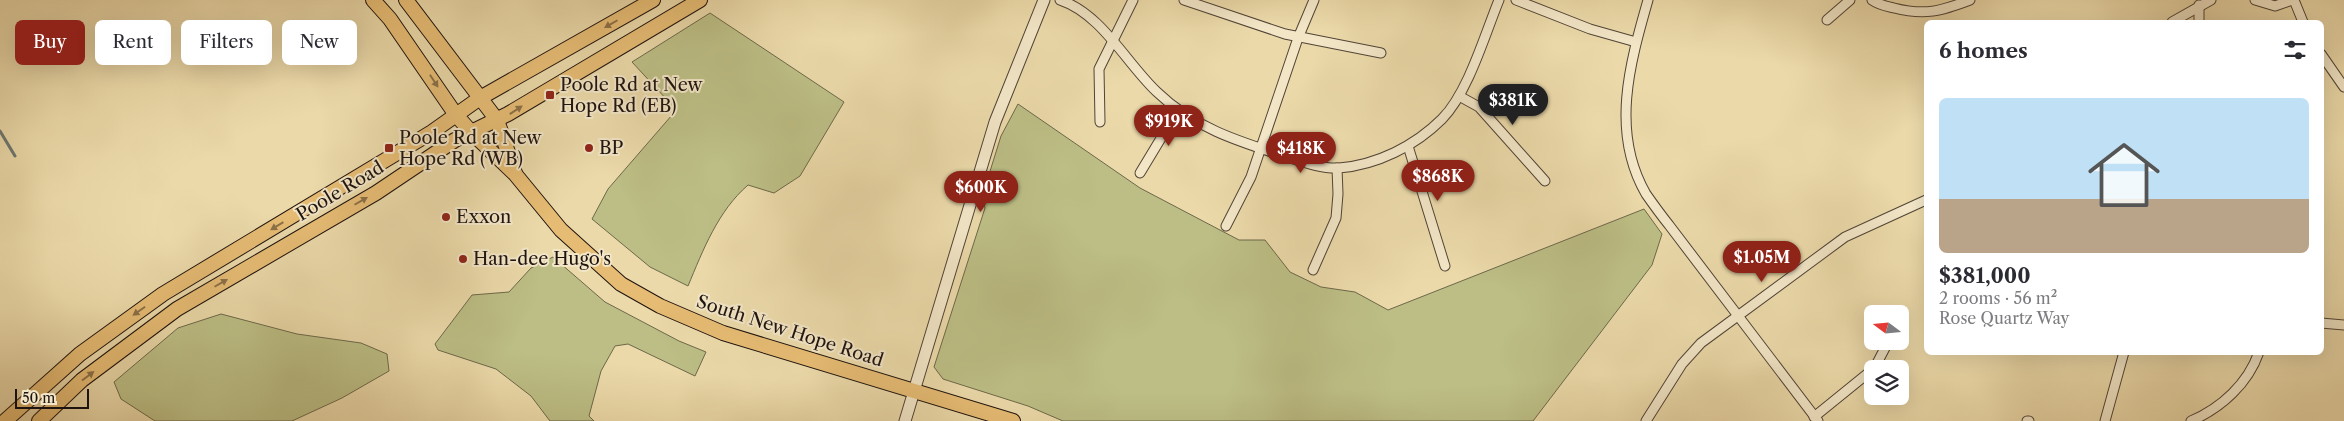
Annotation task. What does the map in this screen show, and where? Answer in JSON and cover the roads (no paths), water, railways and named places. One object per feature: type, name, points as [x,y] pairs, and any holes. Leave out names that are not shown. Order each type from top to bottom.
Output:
[{"type":"main road","name":"South New Hope Road","points":[[373,0],[427,69],[456,115],[515,174],[561,230],[621,284],[660,306],[723,333],[914,389],[1013,421]]},
{"type":"main road","name":"South New Hope Road","points":[[406,0],[496,120],[515,174]]},
{"type":"main road","name":"Poole Road","points":[[5,421],[80,354],[163,294],[432,132],[480,98],[653,0]]},
{"type":"main road","name":"Poole Road","points":[[39,421],[82,380],[177,309],[376,193],[455,140],[496,120],[700,0]]},
{"type":"main road","points":[[163,294],[177,309]]},
{"type":"street","points":[[904,421],[995,122],[1044,0]]},
{"type":"street","points":[[1060,0],[1083,11],[1113,42],[1157,93],[1194,122],[1220,135],[1260,149],[1307,163],[1337,168],[1369,163],[1408,146],[1443,118],[1460,96],[1499,0]]},
{"type":"street","points":[[1100,122],[1099,69],[1132,0]]},
{"type":"street","points":[[1184,0],[1298,38],[1381,53]]},
{"type":"street","points":[[1226,226],[1251,177],[1298,38],[1314,0]]},
{"type":"street","points":[[1516,0],[1590,28],[1636,42]]},
{"type":"street","points":[[1648,0],[1626,88],[1625,118],[1628,142],[1638,176],[1646,194],[1816,419],[1864,377]]},
{"type":"street","points":[[1827,20],[1850,0]]},
{"type":"street","points":[[1872,0],[1879,5],[1915,13],[1941,11],[1970,0]]},
{"type":"street","points":[[2175,20],[2211,0]]},
{"type":"street","points":[[2255,0],[2275,6],[2293,0],[2303,20]]},
{"type":"street","points":[[2200,5],[2200,20]]},
{"type":"street","points":[[2324,58],[2344,87]]},
{"type":"street","points":[[1460,96],[1479,107],[1544,181]]},
{"type":"street","points":[[1140,172],[1178,110]]},
{"type":"street","points":[[1408,146],[1445,266]]},
{"type":"street","points":[[1313,270],[1336,218],[1338,194],[1337,168]]},
{"type":"street","points":[[1646,421],[1682,364],[1701,342],[1845,237],[1924,201]]},
{"type":"street","points":[[2324,323],[2344,324]]},
{"type":"street","points":[[2104,421],[2123,355]]},
{"type":"street","points":[[2191,421],[2218,406],[2240,387],[2256,362],[2258,355]]},
{"type":"waterway","points":[[0,131],[15,156]]},
{"type":"place","name":"Poole Rd at New Hope Rd (EB)","points":[[550,95]]},
{"type":"place","name":"Poole Rd at New Hope Rd (WB)","points":[[389,148]]},
{"type":"place","name":"BP","points":[[589,148]]},
{"type":"place","name":"Exxon","points":[[446,217]]},
{"type":"place","name":"Han-dee Hugo's","points":[[463,259]]}]
